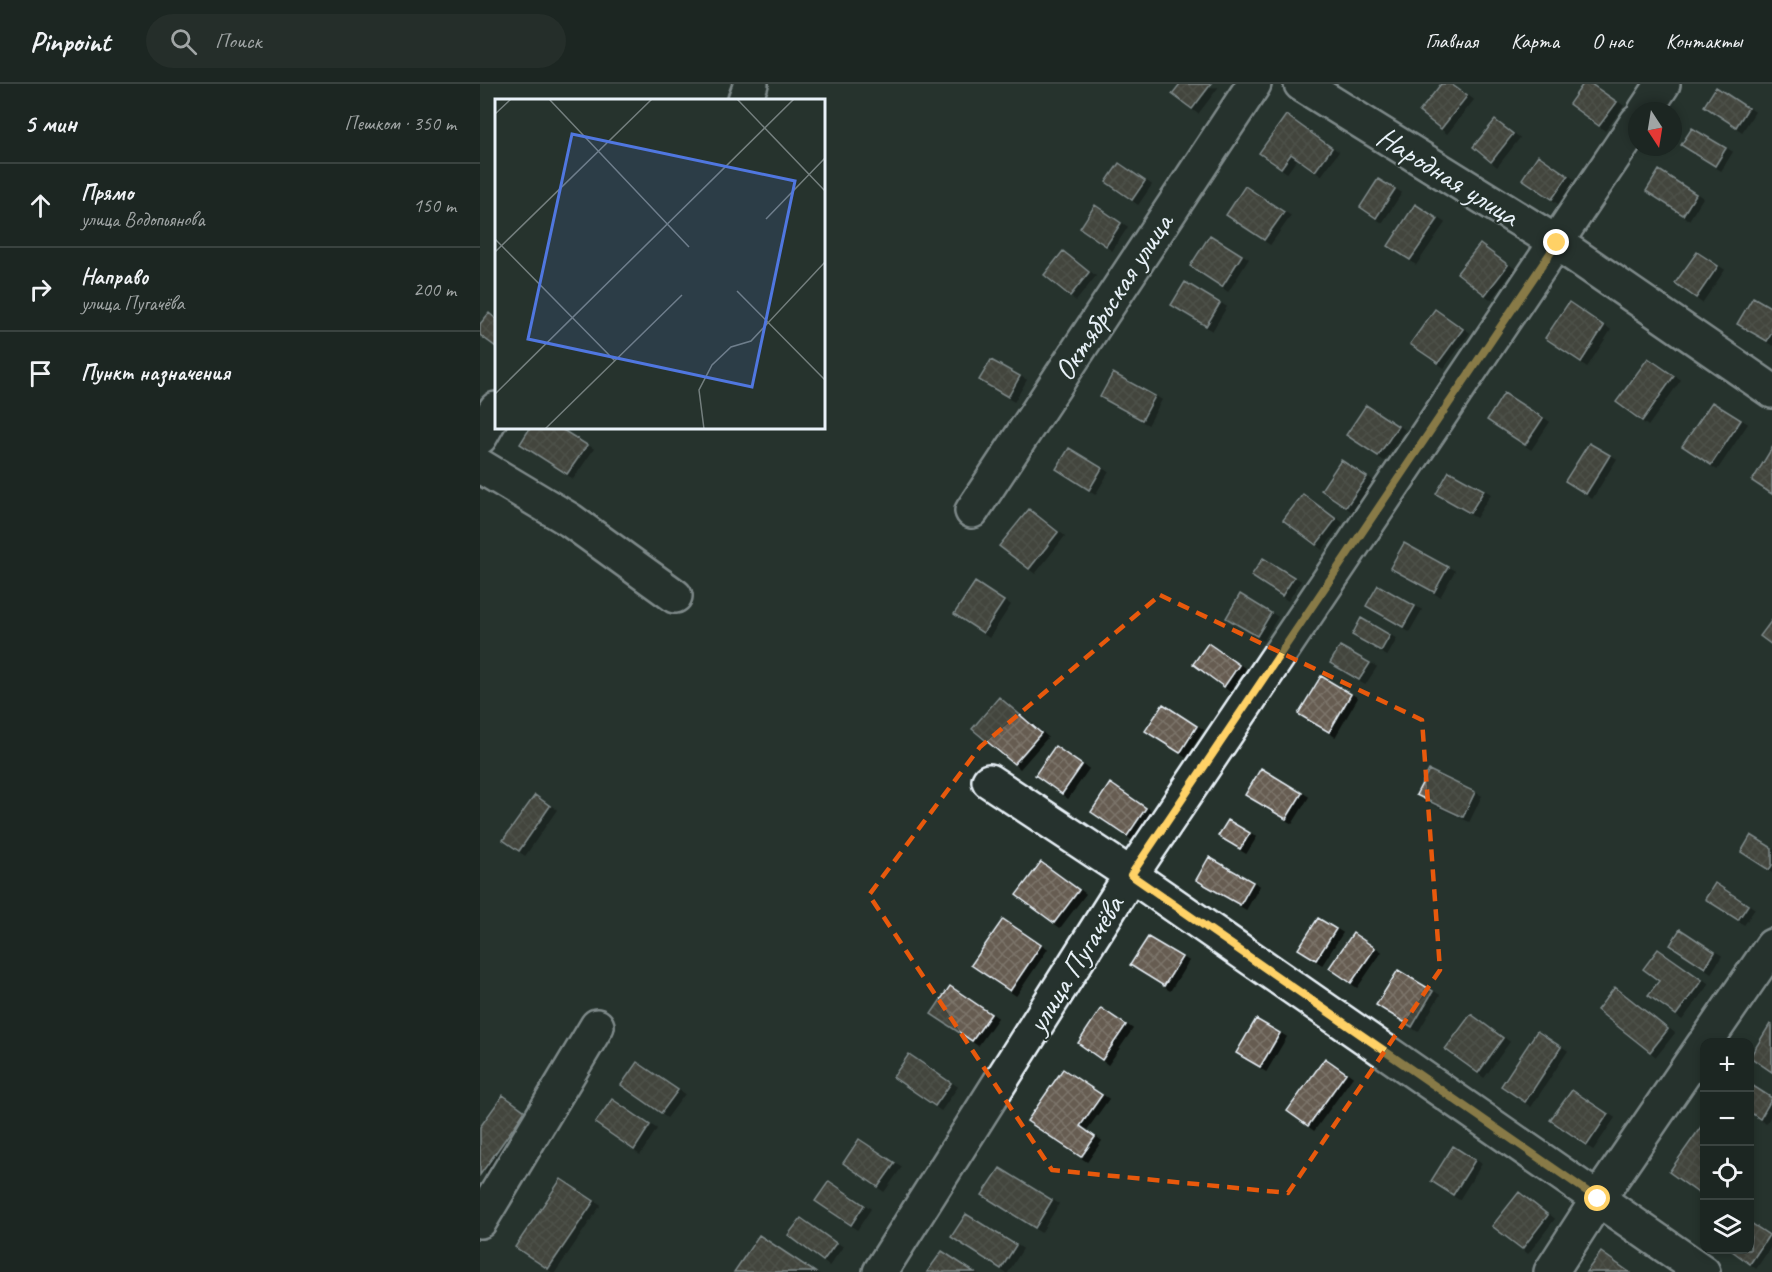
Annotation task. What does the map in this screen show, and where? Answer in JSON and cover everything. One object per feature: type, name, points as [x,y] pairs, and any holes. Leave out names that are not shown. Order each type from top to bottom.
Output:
[{"type":"street","points":[[745,99],[751,84]]},
{"type":"street","name":"Октябрьская улица","points":[[972,511],[1254,84]]},
{"type":"street","name":"Народная улица","points":[[1301,84],[1557,243],[1772,391]]},
{"type":"street","points":[[1651,102],[1662,84]]},
{"type":"street","name":"улица Пугачёва","points":[[880,1272],[1131,875],[1628,136]]},
{"type":"street","points":[[480,437],[495,411]]},
{"type":"street","points":[[480,466],[570,520],[675,596]]},
{"type":"street","points":[[989,781],[1131,875],[1703,1272]]},
{"type":"street","points":[[1708,1038],[1772,946]]},
{"type":"street","points":[[480,1221],[597,1026]]},
{"type":"street","points":[[1551,1272],[1700,1050]]},
{"type":"highlighted area","points":[[1160,595],[1422,720],[1440,970],[1288,1193],[1052,1170],[869,895],[980,747]]},
{"type":"building","points":[[1180,84],[1211,84],[1192,109],[1172,94]]},
{"type":"building","points":[[1441,84],[1451,84],[1467,96],[1441,129],[1419,112]]},
{"type":"building","points":[[1583,84],[1591,84],[1617,102],[1599,126],[1569,104]]},
{"type":"building","points":[[1716,87],[1748,108],[1736,127],[1704,106]]},
{"type":"building","points":[[1286,115],[1332,148],[1315,171],[1291,154],[1281,168],[1259,153]]},
{"type":"building","points":[[1495,120],[1513,134],[1491,162],[1473,147]]},
{"type":"building","points":[[1692,128],[1726,148],[1715,166],[1682,143]]},
{"type":"building","points":[[1538,155],[1568,176],[1552,199],[1522,179]]},
{"type":"building","points":[[1119,163],[1145,181],[1132,200],[1106,182]]},
{"type":"building","points":[[1659,170],[1696,194],[1683,215],[1646,191]]},
{"type":"building","points":[[1378,179],[1395,189],[1376,218],[1360,207]]},
{"type":"building","points":[[1245,186],[1284,212],[1264,240],[1226,215]]},
{"type":"building","points":[[1415,204],[1438,219],[1410,260],[1388,246]]},
{"type":"building","points":[[1095,205],[1121,223],[1106,246],[1080,228]]},
{"type":"building","points":[[1210,235],[1242,255],[1222,287],[1190,266]]},
{"type":"building","points":[[1480,244],[1508,265],[1485,295],[1457,273]]},
{"type":"building","points":[[1063,251],[1089,272],[1070,296],[1044,275]]},
{"type":"building","points":[[1697,252],[1718,266],[1696,298],[1675,283]]},
{"type":"building","points":[[1185,282],[1220,303],[1206,326],[1171,305]]},
{"type":"building","points":[[1753,297],[1772,308],[1772,332],[1767,341],[1737,324]]},
{"type":"building","points":[[1569,302],[1604,326],[1581,362],[1545,338]]},
{"type":"building","points":[[1435,309],[1463,329],[1438,363],[1410,344]]},
{"type":"building","points":[[489,313],[495,318],[495,346],[480,335],[480,324]]},
{"type":"building","points":[[1648,358],[1674,376],[1642,421],[1616,402]]},
{"type":"building","points":[[991,360],[1020,376],[1008,397],[979,380]]},
{"type":"building","points":[[1113,373],[1155,396],[1142,420],[1100,397]]},
{"type":"building","points":[[1504,393],[1543,418],[1525,445],[1487,420]]},
{"type":"building","points":[[1712,402],[1741,420],[1711,465],[1682,446]]},
{"type":"building","points":[[1366,405],[1398,426],[1378,456],[1346,435]]},
{"type":"building","points":[[529,429],[562,429],[587,445],[567,474],[520,444]]},
{"type":"building","points":[[1589,443],[1610,455],[1586,494],[1565,481]]},
{"type":"building","points":[[1069,448],[1102,468],[1089,490],[1056,469]]},
{"type":"building","points":[[1772,448],[1772,494],[1752,481]]},
{"type":"building","points":[[1341,460],[1367,477],[1346,507],[1321,490]]},
{"type":"building","points":[[1449,471],[1484,490],[1470,513],[1436,494]]},
{"type":"building","points":[[1303,494],[1336,519],[1316,545],[1283,520]]},
{"type":"building","points":[[1029,509],[1058,532],[1029,569],[999,546]]},
{"type":"building","points":[[1404,543],[1448,567],[1434,592],[1390,568]]},
{"type":"building","points":[[1263,558],[1294,577],[1282,596],[1251,576]]},
{"type":"building","points":[[975,582],[1004,601],[983,633],[954,614]]},
{"type":"building","points":[[1378,585],[1415,606],[1403,627],[1366,606]]},
{"type":"building","points":[[1240,594],[1271,613],[1257,636],[1226,618]]},
{"type":"building","points":[[1361,618],[1390,635],[1381,651],[1352,635]]},
{"type":"building","points":[[1772,620],[1772,645],[1760,636]]},
{"type":"building","points":[[1208,643],[1239,665],[1224,687],[1193,664]]},
{"type":"building","points":[[1340,646],[1370,663],[1359,680],[1330,663]]},
{"type":"building","points":[[1321,676],[1351,694],[1329,732],[1298,714]]},
{"type":"building","points":[[999,697],[1041,733],[1014,764],[972,729]]},
{"type":"building","points":[[1163,704],[1197,726],[1180,753],[1145,731]]},
{"type":"building","points":[[1055,746],[1082,765],[1062,794],[1035,775]]},
{"type":"building","points":[[1261,768],[1302,793],[1286,819],[1245,795]]},
{"type":"building","points":[[1429,770],[1475,792],[1463,817],[1416,795]]},
{"type":"building","points":[[1110,783],[1146,808],[1127,836],[1091,812]]},
{"type":"building","points":[[535,795],[550,806],[519,851],[503,840]]},
{"type":"building","points":[[1228,820],[1250,833],[1240,849],[1218,836]]},
{"type":"building","points":[[1751,835],[1772,848],[1772,865],[1769,870],[1741,852]]},
{"type":"building","points":[[1209,857],[1253,882],[1240,905],[1196,880]]},
{"type":"building","points":[[1041,862],[1079,890],[1054,923],[1016,895]]},
{"type":"building","points":[[1715,883],[1748,905],[1738,920],[1705,899]]},
{"type":"building","points":[[1318,918],[1336,929],[1316,960],[1298,949]]},
{"type":"building","points":[[1003,919],[1041,945],[1010,991],[971,965]]},
{"type":"building","points":[[1680,929],[1715,952],[1705,968],[1670,945]]},
{"type":"building","points":[[1353,933],[1375,948],[1351,983],[1329,968]]},
{"type":"building","points":[[1148,937],[1182,957],[1164,986],[1130,965]]},
{"type":"building","points":[[1658,949],[1702,980],[1676,1015],[1648,995],[1659,981],[1643,969]]},
{"type":"building","points":[[1398,970],[1433,991],[1412,1027],[1376,1005]]},
{"type":"building","points":[[950,986],[991,1014],[972,1041],[931,1014]]},
{"type":"building","points":[[1615,987],[1668,1029],[1650,1052],[1597,1010]]},
{"type":"building","points":[[1101,1008],[1126,1025],[1102,1060],[1078,1043]]},
{"type":"building","points":[[1471,1014],[1503,1038],[1478,1073],[1445,1049]]},
{"type":"building","points":[[1256,1019],[1280,1033],[1260,1067],[1236,1053]]},
{"type":"building","points":[[1770,1024],[1772,1025],[1772,1072],[1754,1060],[1754,1050]]},
{"type":"building","points":[[1537,1031],[1561,1047],[1525,1102],[1501,1086]]},
{"type":"building","points":[[909,1054],[951,1083],[935,1106],[893,1077]]},
{"type":"building","points":[[1325,1058],[1346,1073],[1308,1126],[1287,1111]]},
{"type":"building","points":[[637,1062],[678,1090],[661,1113],[621,1085]]},
{"type":"building","points":[[1063,1069],[1102,1095],[1080,1126],[1095,1137],[1081,1157],[1027,1121]]},
{"type":"building","points":[[1754,1087],[1772,1098],[1760,1119],[1754,1115]]},
{"type":"building","points":[[1572,1090],[1608,1114],[1587,1145],[1550,1120]]},
{"type":"building","points":[[503,1095],[525,1111],[480,1175],[480,1127]]},
{"type":"building","points":[[612,1099],[650,1125],[634,1150],[595,1123]]},
{"type":"building","points":[[1700,1128],[1700,1194],[1669,1172]]},
{"type":"building","points":[[859,1139],[895,1163],[878,1187],[843,1163]]},
{"type":"building","points":[[1453,1146],[1475,1160],[1453,1195],[1431,1181]]},
{"type":"building","points":[[1000,1168],[1052,1200],[1035,1228],[982,1195]]},
{"type":"building","points":[[561,1179],[594,1201],[548,1269],[515,1247]]},
{"type":"building","points":[[829,1181],[864,1205],[851,1225],[815,1201]]},
{"type":"building","points":[[1519,1192],[1548,1215],[1522,1249],[1492,1226]]},
{"type":"building","points":[[966,1214],[1016,1245],[1001,1269],[951,1237]]},
{"type":"building","points":[[801,1218],[836,1243],[823,1261],[788,1235]]},
{"type":"building","points":[[1754,1225],[1769,1235],[1750,1264],[1736,1254],[1754,1254]]},
{"type":"building","points":[[759,1235],[815,1272],[734,1272]]},
{"type":"building","points":[[942,1251],[974,1272],[927,1272]]},
{"type":"building","points":[[1601,1252],[1629,1272],[1586,1272]]},
{"type":"route","points":[[1557,243],[1131,875],[1598,1199]]}]
